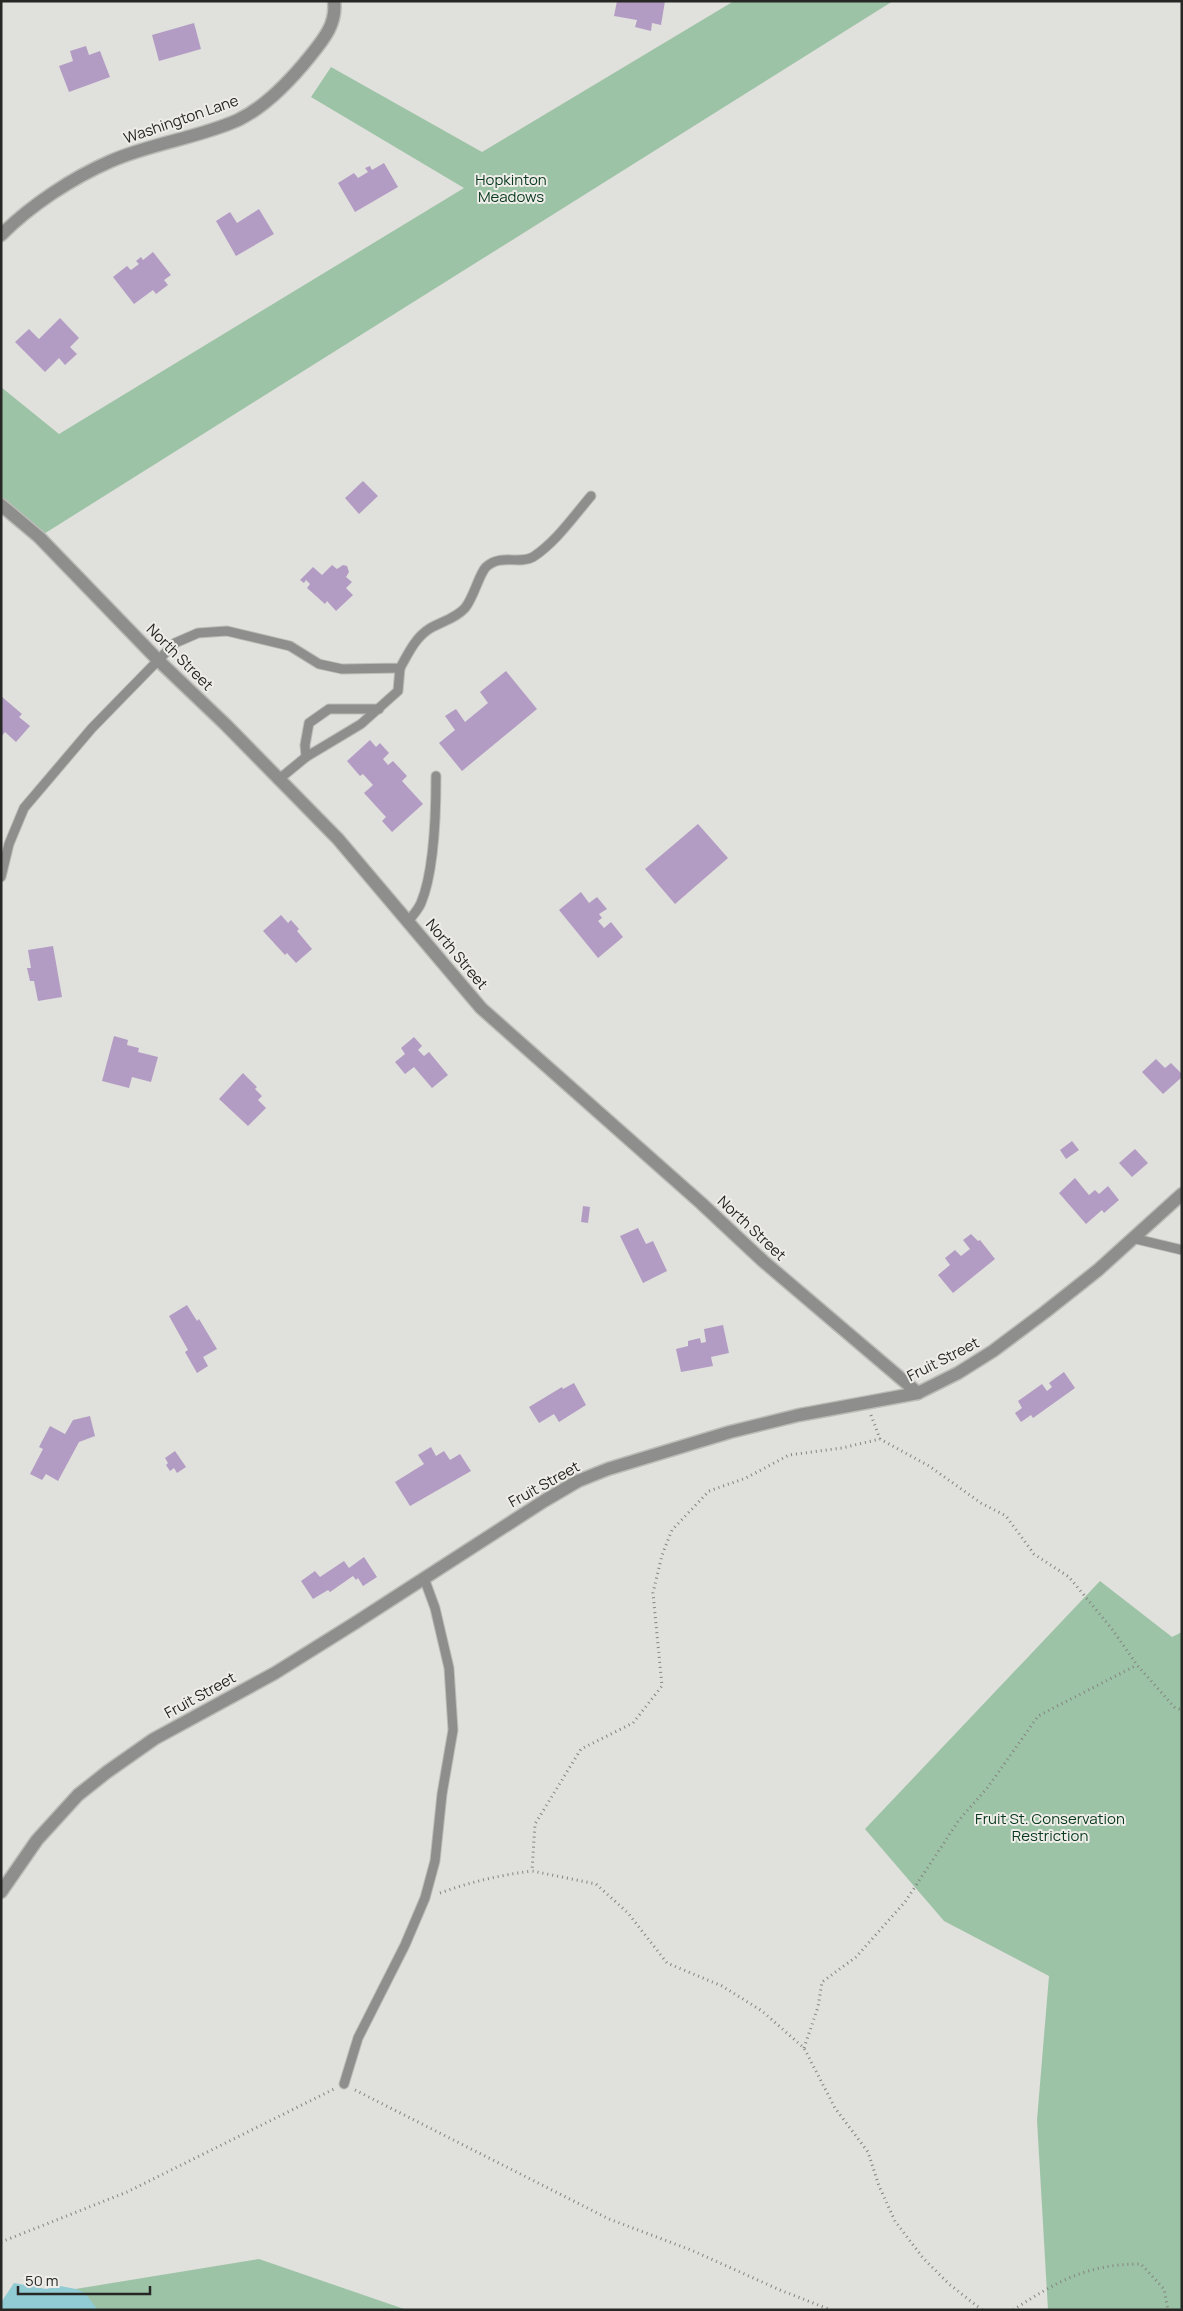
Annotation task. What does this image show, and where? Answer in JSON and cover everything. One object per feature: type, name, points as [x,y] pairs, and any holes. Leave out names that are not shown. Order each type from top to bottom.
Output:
[{"type":"street","name":"Washington Lane","points":[[1,235],[14,222],[42,202],[79,178],[110,162],[147,147],[238,120],[269,100],[300,69],[328,35],[335,11],[334,1]]},
{"type":"street","name":"North Street","points":[[1,505],[39,536],[159,661],[225,724],[338,839],[456,980],[494,1019],[682,1185],[762,1261],[918,1393]]},
{"type":"street","name":"Fruit Street","points":[[1,1892],[37,1840],[78,1795],[106,1772],[154,1740],[275,1673],[544,1501],[578,1481],[608,1469],[756,1425],[918,1393],[958,1373],[993,1351],[1098,1270],[1182,1194]]},
{"type":"lane","points":[[278,780],[306,757],[344,735],[380,709],[398,691],[400,668],[413,644],[429,629],[448,621],[464,609],[474,595],[484,568],[497,560],[531,558],[553,540],[591,496]]},
{"type":"lane","points":[[1,877],[9,844],[24,808],[92,728],[175,643],[198,633],[227,631],[290,646],[319,664],[342,669],[400,668]]},
{"type":"lane","points":[[306,757],[305,745],[309,723],[329,709],[352,707],[380,709]]},
{"type":"lane","points":[[408,922],[421,903],[430,860],[436,805],[436,776]]},
{"type":"lane","points":[[1132,1238],[1182,1250]]},
{"type":"lane","points":[[344,2084],[358,2038],[405,1945],[425,1898],[435,1861],[442,1794],[453,1730],[449,1668],[435,1608],[424,1578]]},
{"type":"path","points":[[873,1402],[870,1414],[880,1439],[929,1466],[981,1503],[1006,1516],[1034,1554],[1069,1577],[1107,1622],[1137,1665],[1175,1708],[1182,1710]]},
{"type":"path","points":[[532,1871],[535,1824],[581,1749],[633,1723],[662,1686],[653,1593],[662,1555],[672,1530],[709,1491],[746,1478],[789,1455],[842,1448],[880,1439]]},
{"type":"path","points":[[804,2048],[818,2007],[822,1982],[856,1957],[905,1902],[959,1820],[988,1787],[1038,1716],[1137,1665]]},
{"type":"path","points":[[425,1898],[467,1883],[532,1871],[596,1884],[628,1913],[667,1963],[722,1986],[762,2011],[804,2048],[835,2108],[868,2152],[879,2186],[895,2221],[923,2258],[949,2284],[982,2310]]},
{"type":"path","points":[[1,2242],[127,2192],[344,2084],[609,2219],[691,2250],[780,2290],[831,2310]]},
{"type":"path","points":[[1013,2310],[1047,2288],[1083,2271],[1114,2264],[1141,2264],[1164,2289],[1168,2310]]},
{"type":"green space","name":"Hopkinton Meadows","points":[[734,1],[893,1],[39,537],[1,501],[1,387],[59,434],[464,188],[311,97],[331,67],[482,152]]},
{"type":"green space","name":"Fruit St. Conservation Restriction","points":[[1100,1581],[1172,1637],[1182,1632],[1182,2310],[1048,2310],[1037,2120],[1049,1976],[944,1921],[865,1829]]},
{"type":"green space","points":[[259,2259],[407,2310],[1,2310],[2,2301]]},
{"type":"water","points":[[14,2283],[46,2289],[60,2286],[76,2289],[85,2293],[98,2310],[1,2310],[2,2301]]},
{"type":"building","points":[[617,1],[665,1],[661,25],[652,23],[651,31],[635,27],[637,20],[614,16]]},
{"type":"building","points":[[194,23],[201,49],[159,61],[152,35]]},
{"type":"building","points":[[86,46],[89,55],[100,51],[110,77],[69,92],[59,66],[73,61],[70,51]]},
{"type":"building","points":[[384,163],[398,187],[355,212],[338,183],[354,173],[358,178],[368,172],[365,168],[370,166],[372,170]]},
{"type":"building","points":[[259,209],[274,234],[236,256],[216,221],[230,212],[237,223]]},
{"type":"building","points":[[153,252],[171,275],[164,280],[168,285],[156,294],[153,290],[134,304],[113,277],[127,266],[131,270],[139,264],[136,261],[141,257],[143,260]]},
{"type":"building","points":[[60,318],[79,338],[70,347],[77,354],[65,365],[59,358],[45,372],[15,342],[29,329],[39,339]]},
{"type":"building","points":[[363,481],[378,496],[359,514],[345,498]]},
{"type":"building","points":[[332,565],[337,569],[343,565],[347,566],[349,572],[346,577],[352,582],[346,588],[353,595],[336,611],[327,601],[325,604],[307,588],[310,584],[306,580],[304,583],[300,580],[313,567],[322,575]]},
{"type":"building","points":[[506,671],[537,709],[462,771],[439,743],[455,730],[445,716],[456,709],[465,722],[488,703],[480,692]]},
{"type":"building","points":[[1,696],[22,714],[19,717],[30,726],[16,742],[5,732],[1,737]]},
{"type":"building","points":[[370,740],[376,747],[380,743],[389,753],[383,759],[388,765],[393,761],[407,776],[402,781],[423,804],[392,832],[382,821],[386,817],[364,793],[373,785],[363,774],[360,776],[347,761]]},
{"type":"building","points":[[698,824],[728,858],[675,904],[645,869]]},
{"type":"building","points":[[581,892],[589,903],[597,897],[607,909],[599,914],[602,918],[598,921],[604,928],[611,922],[623,937],[598,958],[559,910]]},
{"type":"building","points":[[281,915],[288,923],[291,920],[299,929],[297,931],[312,949],[296,963],[287,953],[285,955],[263,931]]},
{"type":"building","points":[[53,946],[62,997],[38,1001],[34,981],[30,981],[27,968],[31,968],[28,950]]},
{"type":"building","points":[[114,1036],[128,1040],[127,1045],[139,1048],[138,1052],[158,1057],[151,1082],[132,1077],[129,1088],[102,1081]]},
{"type":"building","points":[[414,1037],[422,1046],[418,1050],[424,1056],[429,1052],[448,1075],[432,1088],[414,1067],[405,1074],[395,1062],[405,1054],[401,1048]]},
{"type":"building","points":[[1156,1059],[1165,1068],[1171,1063],[1182,1074],[1182,1077],[1163,1094],[1142,1072]]},
{"type":"building","points":[[243,1073],[257,1087],[255,1089],[262,1096],[258,1100],[266,1108],[248,1126],[219,1099]]},
{"type":"building","points":[[1072,1141],[1079,1150],[1066,1159],[1060,1150]]},
{"type":"building","points":[[1135,1149],[1148,1163],[1132,1177],[1119,1163]]},
{"type":"building","points":[[1075,1178],[1089,1195],[1095,1190],[1099,1194],[1108,1186],[1119,1200],[1104,1213],[1102,1210],[1086,1224],[1059,1193]]},
{"type":"building","points":[[583,1206],[590,1207],[588,1223],[581,1222]]},
{"type":"building","points":[[638,1228],[646,1244],[653,1241],[667,1271],[643,1283],[620,1236]]},
{"type":"building","points":[[971,1234],[978,1241],[980,1240],[995,1259],[953,1293],[938,1275],[950,1265],[945,1258],[955,1250],[961,1256],[970,1249],[963,1240]]},
{"type":"building","points":[[187,1305],[197,1321],[199,1319],[217,1349],[203,1357],[208,1366],[197,1373],[185,1352],[188,1350],[169,1316]]},
{"type":"building","points":[[723,1325],[729,1353],[711,1357],[713,1366],[681,1372],[676,1349],[688,1346],[688,1341],[700,1338],[701,1343],[706,1342],[704,1329]]},
{"type":"building","points":[[1064,1372],[1075,1388],[1033,1418],[1031,1415],[1021,1422],[1015,1413],[1022,1408],[1018,1401],[1042,1384],[1047,1391],[1052,1387],[1049,1383]]},
{"type":"building","points":[[574,1383],[586,1405],[559,1422],[554,1414],[539,1423],[529,1407],[562,1387],[563,1389]]},
{"type":"building","points":[[90,1416],[95,1436],[79,1442],[58,1481],[46,1474],[42,1480],[30,1474],[43,1449],[39,1447],[50,1426],[65,1434],[73,1420]]},
{"type":"building","points":[[431,1447],[436,1456],[444,1451],[450,1460],[460,1454],[471,1471],[410,1506],[395,1482],[424,1464],[418,1455]]},
{"type":"building","points":[[175,1451],[186,1467],[177,1473],[174,1468],[170,1471],[166,1465],[168,1463],[165,1458]]},
{"type":"building","points":[[364,1557],[377,1577],[363,1586],[358,1578],[356,1580],[353,1576],[330,1592],[328,1590],[313,1599],[301,1581],[315,1571],[320,1577],[344,1561],[349,1568]]}]
